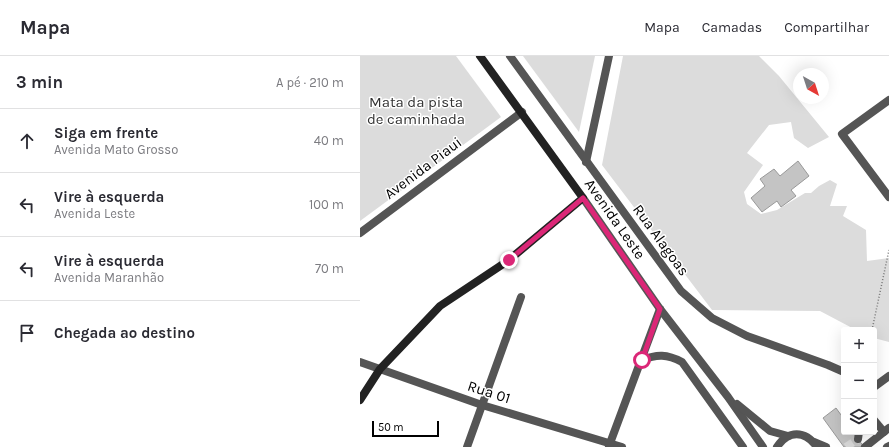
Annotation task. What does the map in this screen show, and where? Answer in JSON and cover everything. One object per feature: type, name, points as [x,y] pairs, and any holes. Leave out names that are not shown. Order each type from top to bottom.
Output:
[{"type":"street","name":"Avenida Leste","points":[[480,56],[522,112],[660,309],[728,397]]},
{"type":"street","name":"Rua Alagoas","points":[[510,56],[682,292],[712,318],[747,336],[841,371]]},
{"type":"street","points":[[586,162],[609,56]]},
{"type":"street","points":[[889,100],[842,134],[889,197]]},
{"type":"street","name":"Avenida Piaui","points":[[360,233],[522,112]]},
{"type":"street","points":[[360,400],[380,369],[440,306],[509,260],[583,198]]},
{"type":"street","points":[[467,447],[521,297]]},
{"type":"street","points":[[610,445],[660,309]]},
{"type":"street","points":[[642,360],[661,354],[682,362],[743,447]]},
{"type":"street","name":"Rua 01","points":[[360,362],[482,405],[610,445],[622,447]]},
{"type":"street","points":[[877,385],[889,376]]},
{"type":"street","points":[[728,397],[770,431],[788,436]]},
{"type":"street","points":[[728,397],[763,447]]},
{"type":"street","points":[[865,447],[886,430],[877,422]]},
{"type":"street","points":[[776,447],[782,439],[788,436],[801,434],[809,438],[816,445],[826,447]]},
{"type":"path","points":[[873,327],[889,250]]},
{"type":"green space","name":"Mata da pista de caminhada","points":[[360,56],[456,56],[501,117],[360,221]]},
{"type":"green space","points":[[523,56],[595,56],[579,132]]},
{"type":"green space","points":[[623,56],[759,56],[779,76],[793,93],[793,104],[802,104],[829,137],[808,148],[794,138],[791,122],[769,125],[747,153],[763,165],[744,192],[747,204],[761,214],[777,210],[805,193],[811,193],[819,186],[830,180],[837,184],[830,206],[847,206],[843,216],[866,230],[867,261],[889,258],[889,342],[877,339],[877,327],[850,327],[820,311],[712,310],[602,165]]},
{"type":"building","points":[[798,161],[809,176],[791,190],[796,196],[781,207],[777,201],[762,212],[751,198],[765,186],[760,179],[774,169],[780,176]]},
{"type":"building","points":[[836,408],[841,415],[841,435],[855,435],[864,447],[844,447],[823,418]]},
{"type":"tunnel","points":[[846,447],[858,439]]},
{"type":"route","points":[[509,260],[583,198],[660,309],[642,360]]}]
